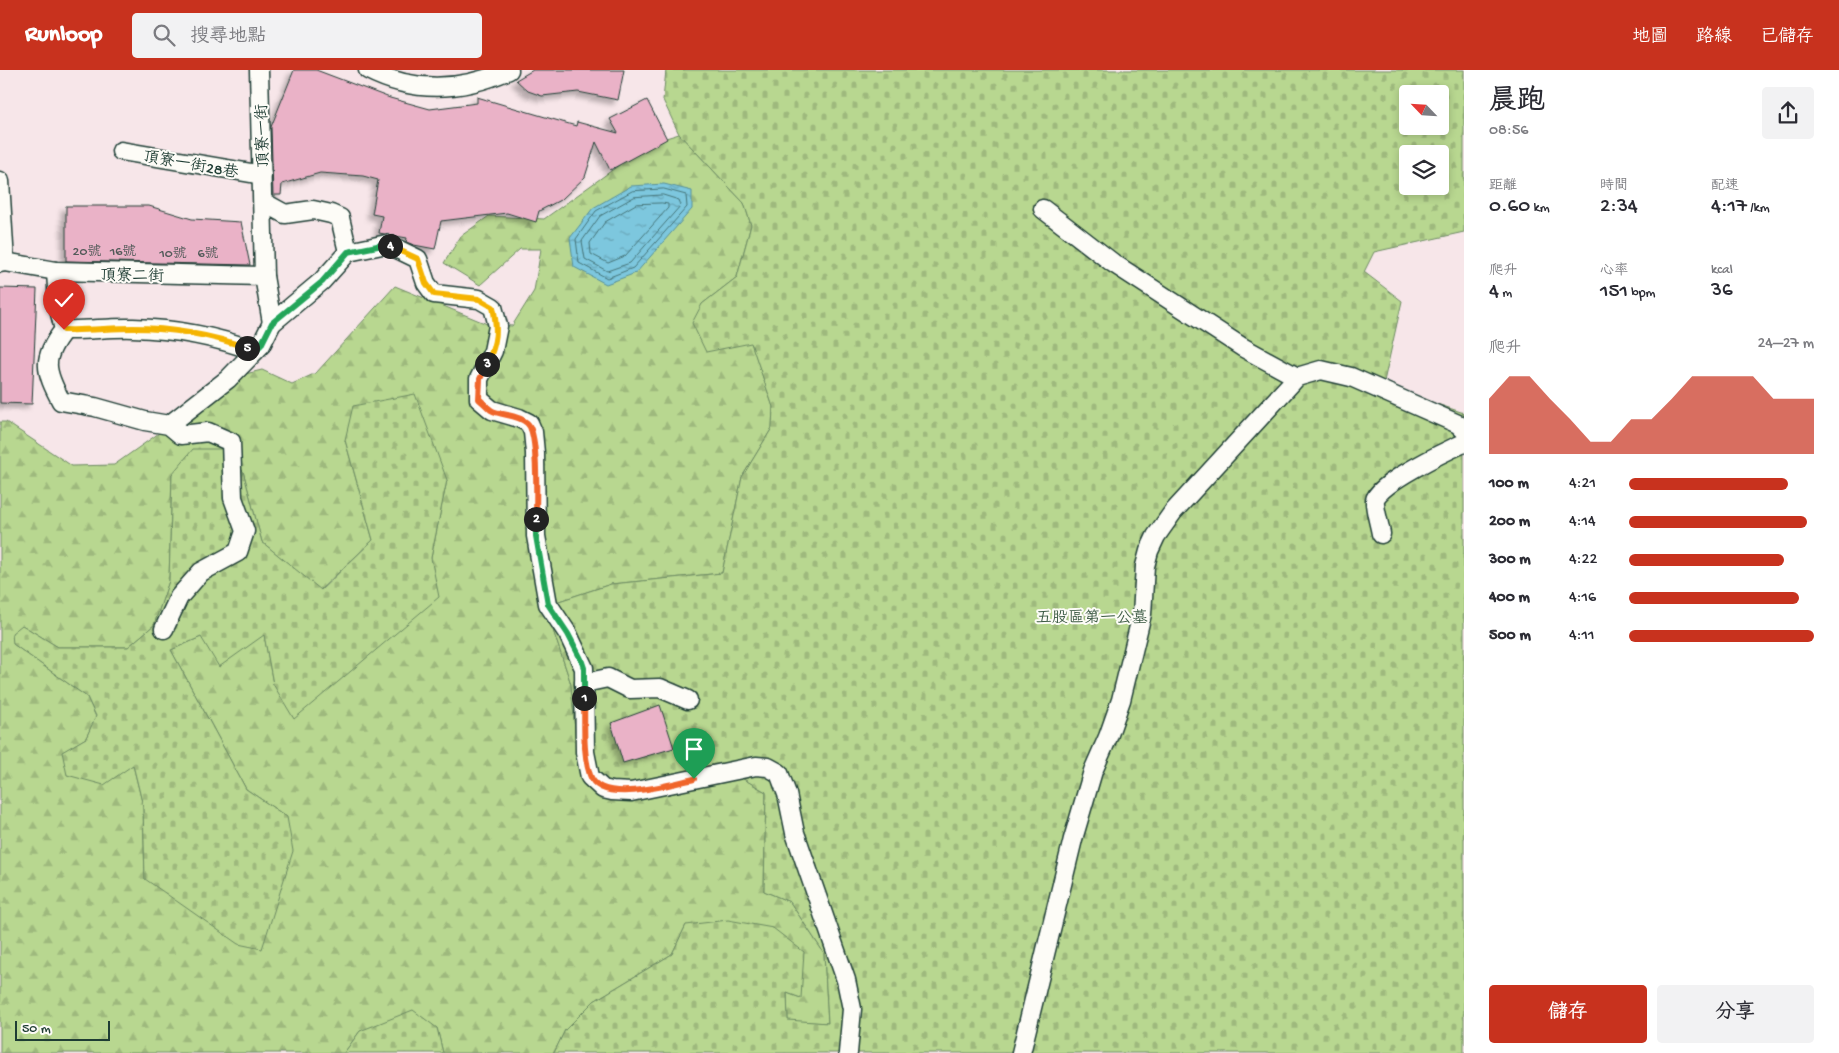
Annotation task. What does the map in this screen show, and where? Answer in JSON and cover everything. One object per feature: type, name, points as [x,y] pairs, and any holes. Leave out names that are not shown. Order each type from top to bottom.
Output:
[{"type":"street","name":"頂寮一街","points":[[259,70],[264,276],[272,323]]},
{"type":"street","points":[[368,70],[383,78],[426,87],[473,84],[509,70]]},
{"type":"street","name":"頂寮一街28巷","points":[[121,151],[262,175]]},
{"type":"street","points":[[0,181],[3,262]]},
{"type":"street","points":[[262,202],[285,214],[313,210],[340,218],[348,252]]},
{"type":"street","points":[[1043,209],[1113,264],[1242,347],[1297,377]]},
{"type":"street","points":[[169,424],[228,379],[261,345],[272,323],[322,282],[348,252],[387,244],[418,259],[426,283],[434,294],[479,299],[493,307],[498,326],[493,351],[480,379],[479,399],[492,410],[519,418],[529,424],[533,432],[536,536],[548,604],[568,634],[584,668],[585,752],[590,777],[603,789],[631,792],[756,766],[768,768],[779,773],[787,794],[795,833],[846,980],[852,1009],[848,1053]]},
{"type":"street","name":"頂寮二街","points":[[3,262],[56,271],[264,276]]},
{"type":"street","points":[[56,271],[58,305],[64,330]]},
{"type":"street","points":[[64,330],[89,331],[132,328],[166,330],[227,341],[255,351]]},
{"type":"street","points":[[64,330],[52,344],[47,365],[53,385],[61,401],[95,407],[145,421],[169,424],[181,435],[208,432],[231,442],[233,498],[245,531],[238,552],[200,572],[179,597],[164,629]]},
{"type":"street","points":[[1020,1053],[1073,839],[1093,771],[1108,737],[1120,700],[1142,614],[1145,566],[1149,551],[1156,536],[1173,512],[1297,377],[1320,370],[1351,376],[1458,424],[1464,430]]},
{"type":"street","points":[[1381,534],[1375,500],[1379,491],[1432,457],[1464,443]]},
{"type":"street","points":[[584,683],[608,678],[630,689],[660,688],[688,700]]},
{"type":"green space","name":"五股區第一公墓","points":[[666,70],[1464,70],[1464,232],[1374,252],[1364,272],[1402,301],[1383,386],[1464,413],[1464,1053],[554,1053],[565,1030],[594,1001],[672,954],[686,925],[728,920],[773,928],[804,952],[801,998],[787,993],[788,1020],[828,1023],[824,953],[790,902],[764,891],[766,792],[740,777],[637,792],[593,781],[578,765],[571,684],[550,621],[559,601],[611,584],[722,573],[742,477],[772,428],[773,407],[751,343],[706,352],[692,323],[702,304],[737,277],[751,225],[744,203],[679,134],[663,100]]},
{"type":"green space","points":[[679,134],[744,203],[751,225],[737,277],[702,304],[706,351],[751,342],[773,407],[772,428],[742,477],[722,573],[611,584],[559,601],[550,621],[571,684],[578,765],[740,777],[766,792],[764,891],[790,902],[824,953],[828,1023],[788,1021],[787,993],[801,998],[686,925],[672,954],[594,1001],[565,1030],[554,1053],[443,1053],[437,1028],[360,1031],[344,1053],[0,1053],[0,422],[6,422],[72,466],[114,465],[241,375],[262,370],[292,384],[316,373],[395,286],[487,324],[512,326],[534,291],[541,249],[520,249],[480,285],[444,263],[461,236],[489,216],[544,219],[650,143]],"holes":[[[345,440],[447,480],[431,558],[438,597],[273,684],[264,634],[201,637],[171,650],[246,789],[287,817],[145,879],[143,806],[133,765],[63,752],[86,738],[96,717],[87,697],[13,644],[22,625],[58,647],[128,647],[154,625],[169,581],[172,474],[243,471],[262,542],[320,590],[373,540]]]},
{"type":"green space","points":[[415,394],[447,480],[431,558],[439,597],[294,719],[273,684],[264,635],[219,667],[201,637],[171,650],[246,789],[287,817],[293,851],[262,949],[238,944],[145,879],[143,806],[133,765],[104,785],[67,775],[62,752],[86,738],[96,716],[87,697],[13,644],[12,633],[22,625],[58,647],[128,647],[154,625],[169,581],[172,474],[193,449],[222,449],[243,471],[262,542],[321,590],[373,540],[345,440],[353,406]]},
{"type":"green space","points":[[413,1010],[437,1028],[443,1053],[344,1053],[360,1031]]},
{"type":"water","points":[[664,184],[692,191],[692,209],[636,273],[606,284],[574,267],[570,238],[593,208],[631,186]]},
{"type":"building","points":[[294,70],[316,70],[390,98],[430,109],[477,103],[477,97],[576,126],[577,122],[618,133],[610,119],[647,100],[667,139],[610,170],[596,142],[585,177],[562,199],[539,211],[536,222],[507,213],[441,221],[435,249],[406,242],[407,238],[379,233],[382,216],[372,214],[378,180],[363,176],[320,173],[282,184],[281,195],[273,195],[271,127]]},
{"type":"building","points":[[533,70],[624,70],[618,100],[578,92],[542,96],[528,91],[516,80]]},
{"type":"building","points":[[66,206],[149,206],[192,219],[241,222],[250,265],[66,261]]},
{"type":"building","points":[[0,288],[37,289],[32,404],[0,403]]},
{"type":"building","points":[[660,705],[674,748],[623,763],[611,723]]},
{"type":"route","points":[[64,330],[89,331],[132,328],[166,330],[227,341],[255,351],[261,345],[272,323],[322,282],[348,252],[387,244],[418,259],[426,283],[434,294],[479,299],[493,307],[498,326],[493,351],[480,379],[479,399],[492,410],[519,418],[529,424],[533,432],[536,536],[548,604],[568,634],[584,668],[585,752],[590,777],[603,789],[631,792],[694,779]]}]
